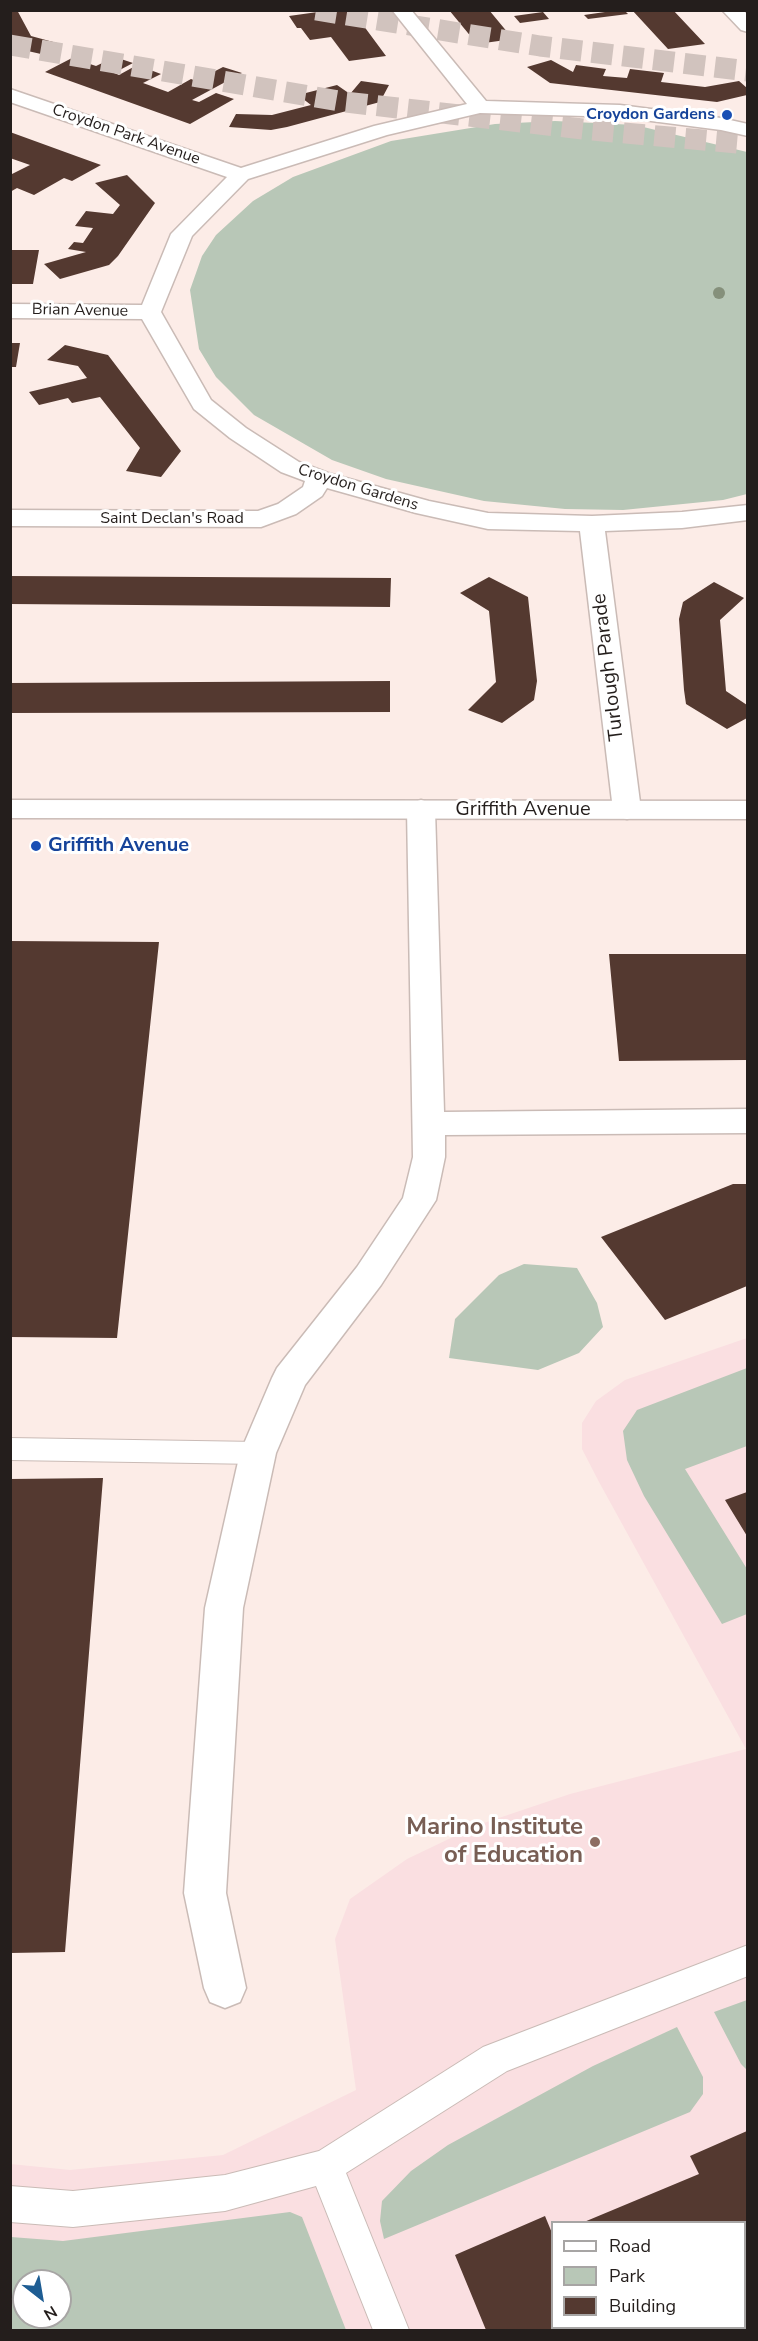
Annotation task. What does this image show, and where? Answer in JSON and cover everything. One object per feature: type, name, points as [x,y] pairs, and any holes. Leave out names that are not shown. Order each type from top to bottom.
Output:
[{"type":"street","points":[[401,10],[480,107]]},
{"type":"street","points":[[731,10],[747,26]]},
{"type":"street","name":"Croydon Park Avenue","points":[[10,95],[241,175]]},
{"type":"street","points":[[150,312],[182,234],[241,175],[381,130],[480,107],[620,111],[747,129]]},
{"type":"street","name":"Brian Avenue","points":[[10,311],[150,312]]},
{"type":"street","name":"Croydon Gardens","points":[[150,312],[202,404],[237,433],[290,467],[319,478],[425,508],[488,520],[592,524],[682,520],[747,512]]},
{"type":"street","name":"Saint Declan's Road","points":[[10,518],[261,519],[287,509],[313,491],[319,478]]},
{"type":"street","name":"Turlough Parade","points":[[592,524],[627,810]]},
{"type":"street","name":"Griffith Avenue","points":[[10,809],[747,810]]},
{"type":"street","points":[[225,1988],[205,1893],[224,1608],[258,1453],[290,1378],[369,1276],[419,1200],[429,1157],[421,809]]},
{"type":"street","points":[[428,1124],[747,1121]]},
{"type":"lane","points":[[10,1449],[258,1453]]},
{"type":"lane","points":[[10,2204],[73,2209],[225,2193],[326,2166],[495,2059],[747,1960]]},
{"type":"lane","points":[[326,2166],[391,2331]]},
{"type":"shaded area","name":"Marino Institute of Education","points":[[747,1338],[747,2330],[11,2330],[10,2164],[70,2170],[223,2155],[356,2090],[335,1939],[350,1899],[407,1859],[478,1825],[570,1794],[746,1749],[582,1449],[582,1423],[596,1401],[625,1380]]},
{"type":"green space","points":[[555,121],[635,125],[747,152],[747,494],[723,500],[623,510],[565,509],[484,501],[386,479],[332,460],[254,415],[216,377],[199,349],[190,290],[202,256],[216,235],[253,201],[293,177],[391,141],[495,124]]},
{"type":"green space","points":[[524,1264],[577,1268],[597,1303],[603,1327],[579,1353],[538,1370],[449,1358],[455,1319],[499,1275]]},
{"type":"green space","points":[[747,1368],[747,1446],[685,1469],[747,1569],[747,1614],[722,1624],[644,1496],[627,1460],[623,1431],[637,1410]]},
{"type":"green space","points":[[748,2000],[747,2070],[741,2064],[714,2012]]},
{"type":"green space","points":[[677,2027],[703,2077],[703,2094],[690,2112],[384,2239],[380,2221],[382,2201],[411,2171],[448,2145],[593,2066]]},
{"type":"green space","points":[[290,2212],[302,2217],[346,2330],[11,2330],[11,2237],[63,2241]]},
{"type":"building","points":[[10,10],[17,10],[31,36],[57,43],[41,54],[10,47]]},
{"type":"building","points":[[332,10],[352,10],[386,56],[349,61],[331,37],[310,40],[301,28],[297,28],[289,16]]},
{"type":"building","points":[[449,10],[489,10],[513,39],[477,44]]},
{"type":"building","points":[[624,10],[628,14],[588,19],[584,15]]},
{"type":"building","points":[[632,10],[673,10],[705,44],[668,49]]},
{"type":"building","points":[[543,12],[549,19],[520,23],[514,16]]},
{"type":"building","points":[[115,57],[133,63],[114,73],[119,75],[137,65],[161,74],[143,83],[168,92],[191,79],[196,81],[223,67],[242,73],[192,100],[199,102],[216,93],[234,99],[190,124],[45,72],[72,58],[96,66]]},
{"type":"building","points":[[551,60],[573,72],[576,65],[606,69],[603,76],[627,78],[630,69],[664,73],[661,82],[705,87],[739,81],[747,88],[747,95],[717,102],[550,83],[527,67]]},
{"type":"building","points":[[361,81],[389,85],[380,102],[271,130],[229,127],[236,114],[272,115],[311,105],[298,95],[337,85],[350,94]]},
{"type":"building","points":[[10,132],[101,165],[72,181],[64,178],[34,195],[17,188],[10,192],[10,175],[30,165],[10,158]]},
{"type":"building","points":[[127,175],[155,203],[118,256],[109,265],[60,279],[44,264],[86,252],[68,249],[74,242],[83,243],[93,228],[75,226],[86,211],[113,214],[120,205],[95,183]]},
{"type":"building","points":[[10,250],[39,250],[33,284],[10,284]]},
{"type":"building","points":[[10,343],[20,343],[16,367],[10,367]]},
{"type":"building","points":[[65,345],[108,355],[181,451],[161,477],[126,471],[140,448],[100,397],[72,403],[68,398],[39,405],[29,392],[87,378],[78,366],[47,360]]},
{"type":"building","points":[[10,576],[391,578],[390,607],[10,604]]},
{"type":"building","points":[[489,577],[528,597],[537,681],[534,700],[502,723],[468,710],[496,682],[489,611],[460,593]]},
{"type":"building","points":[[714,582],[744,598],[720,620],[726,691],[747,705],[747,718],[727,729],[686,704],[684,690],[679,619],[683,602]]},
{"type":"building","points":[[390,681],[390,712],[10,713],[10,683]]},
{"type":"building","points":[[10,941],[159,942],[117,1338],[10,1337]]},
{"type":"building","points":[[609,954],[747,954],[747,1060],[619,1061]]},
{"type":"building","points":[[733,1184],[747,1184],[747,1286],[665,1320],[601,1237]]},
{"type":"building","points":[[103,1478],[65,1952],[10,1953],[10,1479]]},
{"type":"building","points":[[747,1492],[747,1536],[725,1500]]},
{"type":"building","points":[[747,2131],[746,2275],[746,2221],[586,2221],[699,2174],[690,2156]]},
{"type":"building","points":[[545,2216],[551,2231],[551,2329],[622,2329],[486,2330],[455,2255]]},
{"type":"tunnel","points":[[316,10],[540,46],[748,71]]},
{"type":"tunnel","points":[[10,45],[345,102],[591,130],[748,144]]},
{"type":"place","name":"Croydon Gardens","points":[[727,115]]},
{"type":"place","name":"Griffith Avenue","points":[[36,846]]},
{"type":"place","name":"Marino Institute of Education","points":[[595,1842]]}]
